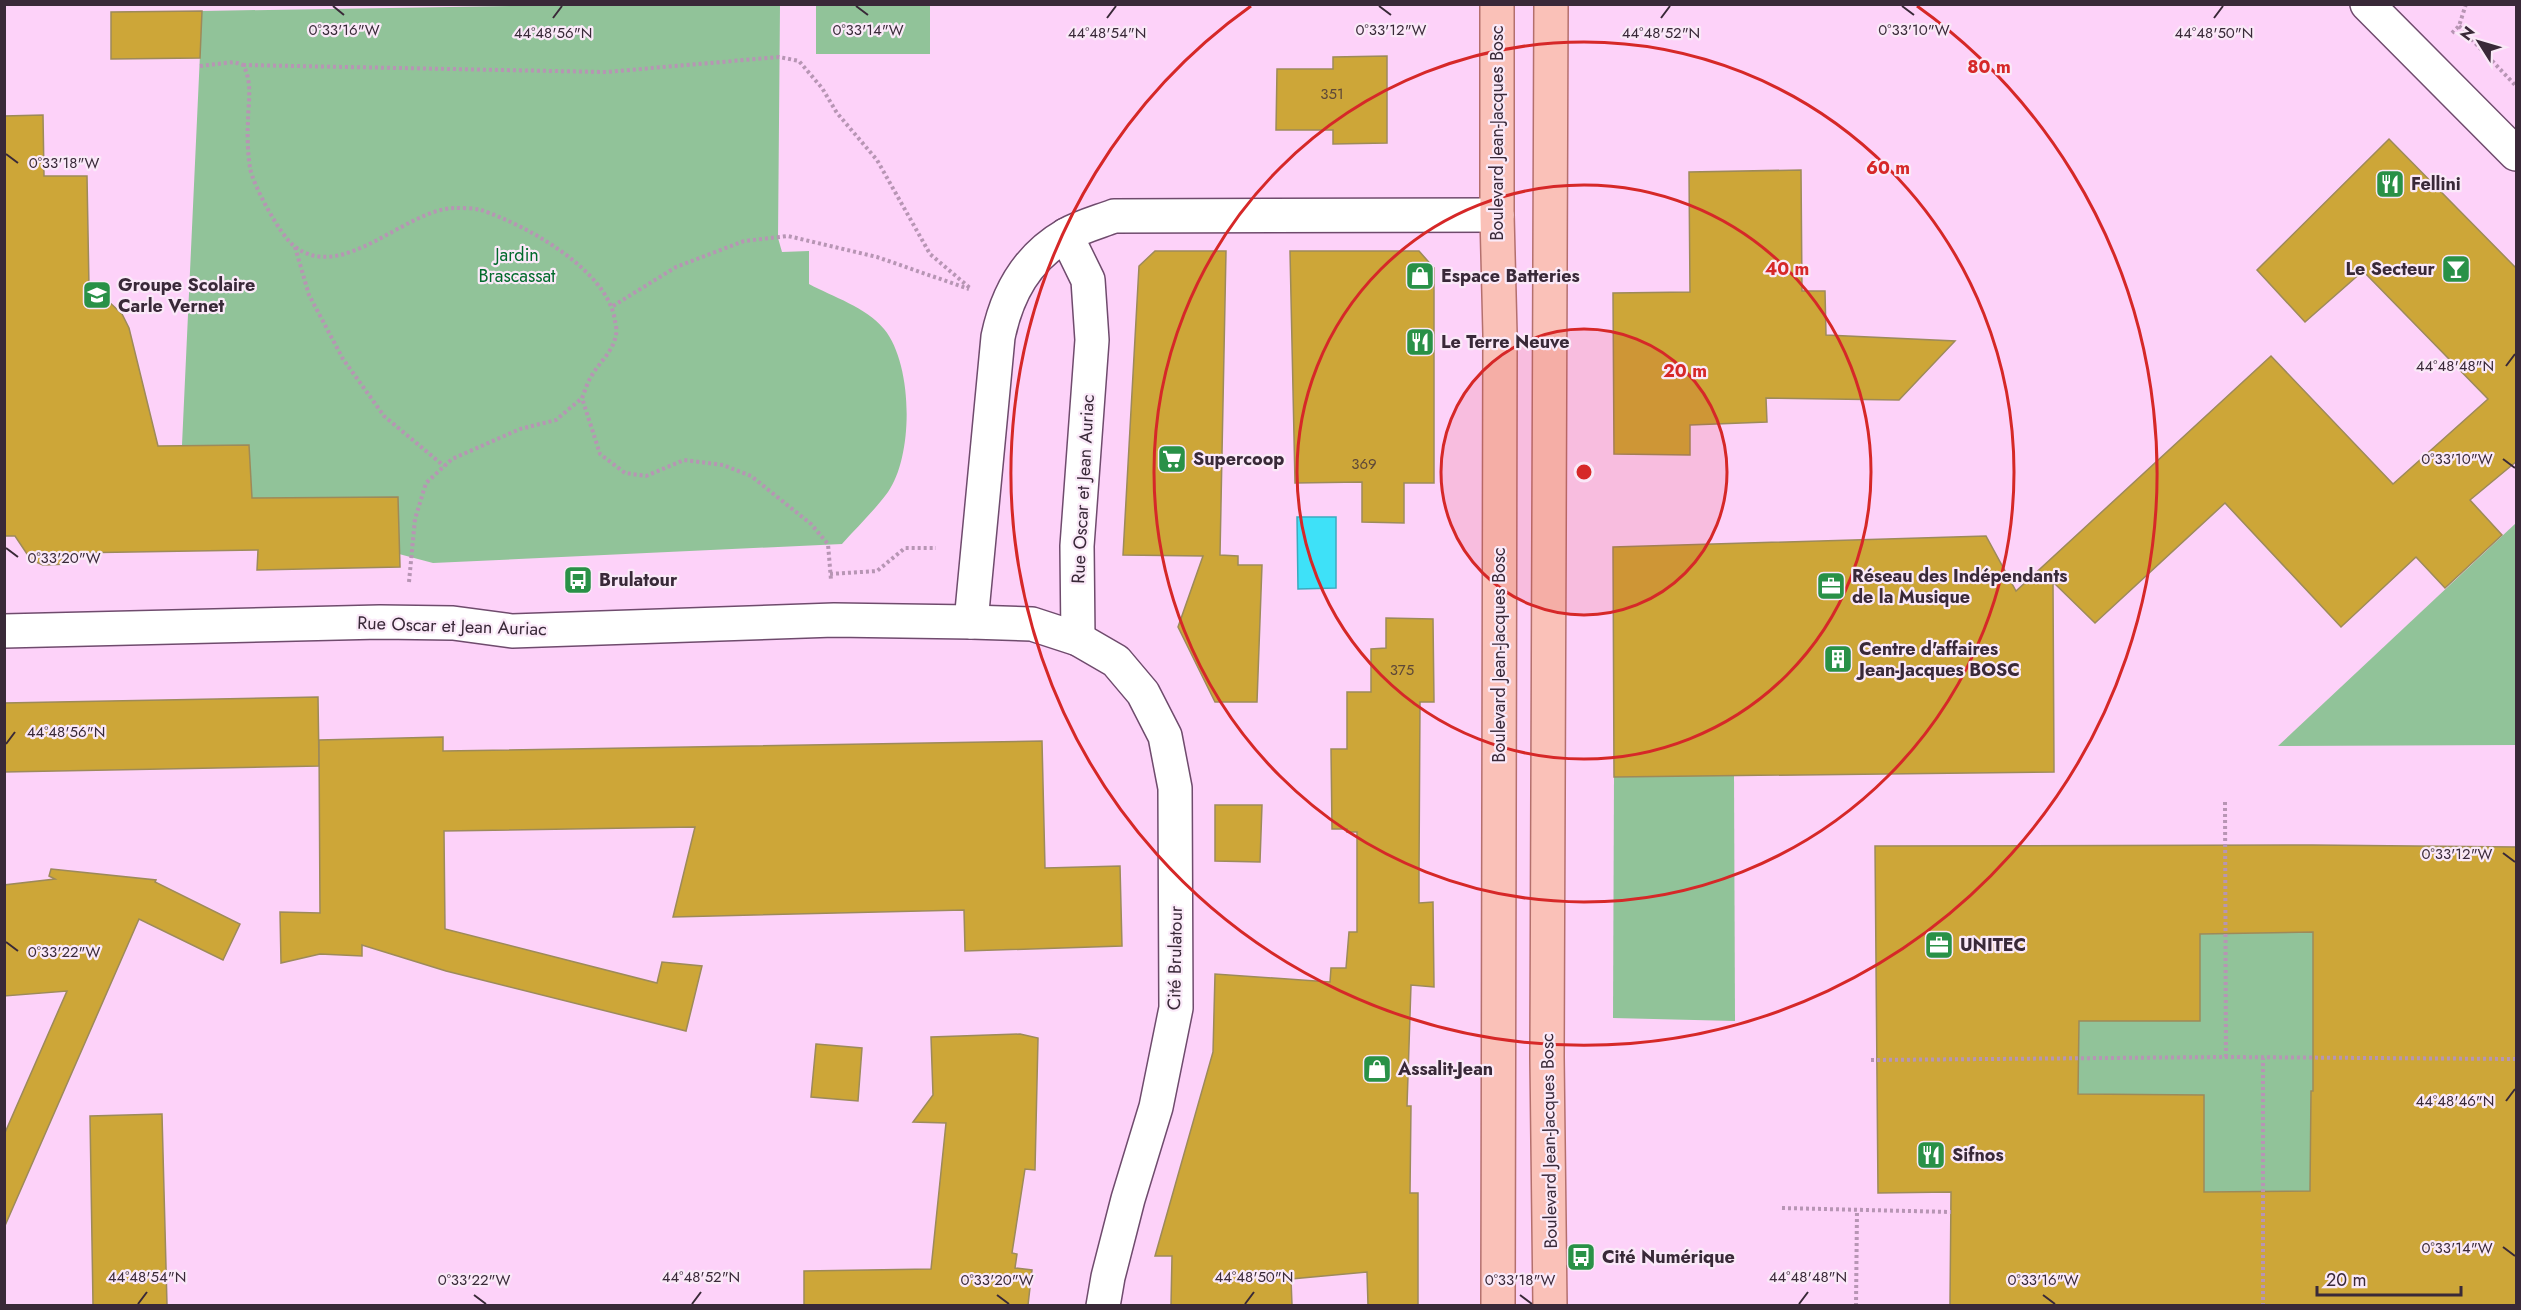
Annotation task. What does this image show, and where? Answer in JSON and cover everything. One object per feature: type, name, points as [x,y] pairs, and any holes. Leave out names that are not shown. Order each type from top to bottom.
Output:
[{"type":"main road","name":"Boulevard Jean-Jacques Bosc","points":[[1497,4],[1497,215],[1500,333],[1498,1305]]},
{"type":"main road","name":"Boulevard Jean-Jacques Bosc","points":[[1550,1305],[1547,1045],[1551,4]]},
{"type":"street","points":[[2367,4],[2517,154]]},
{"type":"street","points":[[971,622],[998,337],[1004,308],[1022,275],[1039,257],[1066,235],[1114,216],[1497,215]]},
{"type":"street","name":"Rue Oscar et Jean Auriac","points":[[4,631],[407,621],[453,623],[512,631],[834,620],[1032,624],[1078,639],[1077,546],[1092,314],[1088,280],[1066,235]]},
{"type":"street","name":"Cité Brulatour","points":[[1078,639],[1116,661],[1143,693],[1165,736],[1175,788],[1176,1008],[1156,1107],[1128,1199],[1103,1305]]},
{"type":"path","points":[[2459,26],[2517,86]]},
{"type":"path","points":[[200,66],[234,62],[243,65],[606,72],[779,57],[799,61],[822,88],[837,113],[877,160],[930,254],[972,290],[877,257],[788,236],[744,241],[676,267],[613,306]]},
{"type":"path","points":[[243,65],[249,76],[250,169],[277,226],[295,247],[309,295],[343,359],[384,416],[444,466]]},
{"type":"path","points":[[295,247],[321,258],[348,253],[422,217],[451,208],[478,209],[514,223],[556,248],[589,273],[613,306],[617,333],[606,357],[591,375],[582,398],[556,420],[520,429],[452,459],[426,483],[415,519],[407,621]]},
{"type":"path","points":[[582,398],[600,454],[625,473],[646,476],[684,460],[723,465],[751,476],[811,524],[828,544],[834,620]]},
{"type":"path","points":[[2225,802],[2226,1057]]},
{"type":"path","points":[[1871,1060],[2226,1057],[2517,1059]]},
{"type":"path","points":[[2262,1305],[2263,1058]]},
{"type":"path","points":[[1782,1208],[1951,1212]]},
{"type":"path","points":[[1856,1305],[1857,1209]]},
{"type":"green space","name":"Jardin Brascassat","points":[[563,5],[780,5],[778,238],[782,252],[809,251],[809,284],[859,309],[877,321],[894,345],[901,364],[905,386],[906,433],[896,476],[883,499],[842,544],[433,563],[399,554],[398,497],[252,498],[249,445],[182,445],[202,11]]},
{"type":"green space","points":[[816,5],[930,5],[930,54],[816,54]]},
{"type":"green space","points":[[2516,523],[2516,745],[2278,746]]},
{"type":"green space","points":[[1734,774],[1735,1021],[1613,1018],[1614,777]]},
{"type":"green space","points":[[2313,932],[2313,1021],[2516,1093],[2311,1091],[2310,1191],[2204,1192],[2204,1095],[2078,1094],[2079,1021],[2200,1021],[2200,934]]},
{"type":"water","points":[[1297,517],[1336,517],[1336,588],[1298,589]]},
{"type":"building","points":[[202,11],[200,58],[111,59],[111,12]]},
{"type":"building","points":[[1387,56],[1387,143],[1333,144],[1333,130],[1276,130],[1277,69],[1333,69],[1333,57]]},
{"type":"building","points":[[43,115],[44,176],[87,176],[89,288],[122,314],[129,328],[158,446],[249,445],[252,498],[398,497],[400,567],[257,570],[258,550],[69,553],[69,564],[43,565],[31,560],[15,536],[4,536],[4,116]]},
{"type":"building","points":[[2389,139],[2517,269],[2517,461],[2470,500],[2502,535],[2445,588],[2416,557],[2341,627],[2225,503],[2095,623],[2053,582],[2054,772],[1614,777],[1613,547],[1986,536],[2016,591],[2271,356],[2393,484],[2488,399],[2363,271],[2305,322],[2257,270]]},
{"type":"building","points":[[1801,170],[1802,291],[1825,291],[1826,335],[1955,341],[1899,400],[1766,398],[1767,422],[1690,425],[1690,455],[1614,454],[1613,293],[1690,292],[1689,172]]},
{"type":"building","points":[[1155,251],[1226,251],[1220,555],[1238,556],[1238,565],[1262,565],[1257,702],[1215,702],[1178,627],[1203,556],[1123,555],[1139,266]]},
{"type":"building","points":[[1290,251],[1419,251],[1434,268],[1434,483],[1404,483],[1404,523],[1362,522],[1362,482],[1295,483]]},
{"type":"building","points":[[1386,618],[1433,619],[1434,702],[1420,702],[1419,903],[1433,902],[1434,987],[1411,985],[1407,1106],[1411,1106],[1410,1193],[1418,1193],[1418,1305],[1368,1305],[1367,1272],[1291,1279],[1292,1305],[1171,1305],[1172,1256],[1155,1256],[1213,1052],[1215,974],[1330,982],[1331,968],[1346,968],[1349,932],[1357,932],[1357,832],[1332,829],[1331,749],[1347,749],[1347,692],[1371,692],[1371,649],[1386,648]]},
{"type":"building","points":[[318,697],[319,766],[4,772],[4,703]]},
{"type":"building","points":[[443,737],[443,751],[1042,741],[1045,868],[1120,866],[1122,946],[965,951],[964,910],[673,917],[695,827],[444,831],[445,929],[657,983],[662,962],[702,966],[686,1031],[446,971],[362,945],[362,956],[320,954],[281,963],[280,912],[320,913],[319,740]]},
{"type":"building","points":[[1215,805],[1262,805],[1260,862],[1215,861]]},
{"type":"building","points":[[1875,846],[2517,847],[2517,1305],[1950,1305],[1951,1192],[1878,1193]],"holes":[[[2313,932],[2313,1091],[2311,1091],[2310,1191],[2204,1192],[2204,1095],[2078,1094],[2079,1021],[2200,1021],[2200,934]]]},
{"type":"building","points":[[51,869],[156,880],[155,882],[240,924],[223,960],[139,919],[4,1228],[4,1135],[67,991],[4,996],[4,885],[55,879],[49,876]]},
{"type":"building","points":[[1020,1034],[1038,1038],[1035,1170],[1025,1169],[1012,1253],[1017,1254],[1015,1268],[1032,1270],[1028,1305],[804,1305],[804,1271],[931,1269],[946,1123],[913,1122],[933,1095],[931,1037]]},
{"type":"building","points":[[816,1044],[862,1048],[858,1101],[811,1097]]},
{"type":"building","points":[[162,1114],[167,1305],[93,1305],[90,1116]]},
{"type":"place","name":"Fellini","points":[[2390,184]]},
{"type":"place","name":"Le Secteur","points":[[2456,269]]},
{"type":"place","name":"Espace Batteries","points":[[1420,276]]},
{"type":"place","name":"Groupe Scolaire Carle Vernet","points":[[97,295]]},
{"type":"place","name":"Le Terre Neuve","points":[[1420,342]]},
{"type":"place","name":"Supercoop","points":[[1172,459]]},
{"type":"place","name":"Brulatour","points":[[578,580]]},
{"type":"place","name":"Réseau des Indépendants de la Musique","points":[[1831,586]]},
{"type":"place","name":"Centre d'affaires Jean-Jacques BOSC","points":[[1838,659]]},
{"type":"place","name":"UNITEC","points":[[1939,945]]},
{"type":"place","name":"Assalit-Jean","points":[[1377,1069]]},
{"type":"place","name":"Sifnos","points":[[1931,1155]]},
{"type":"place","name":"Cité Numérique","points":[[1581,1257]]}]
